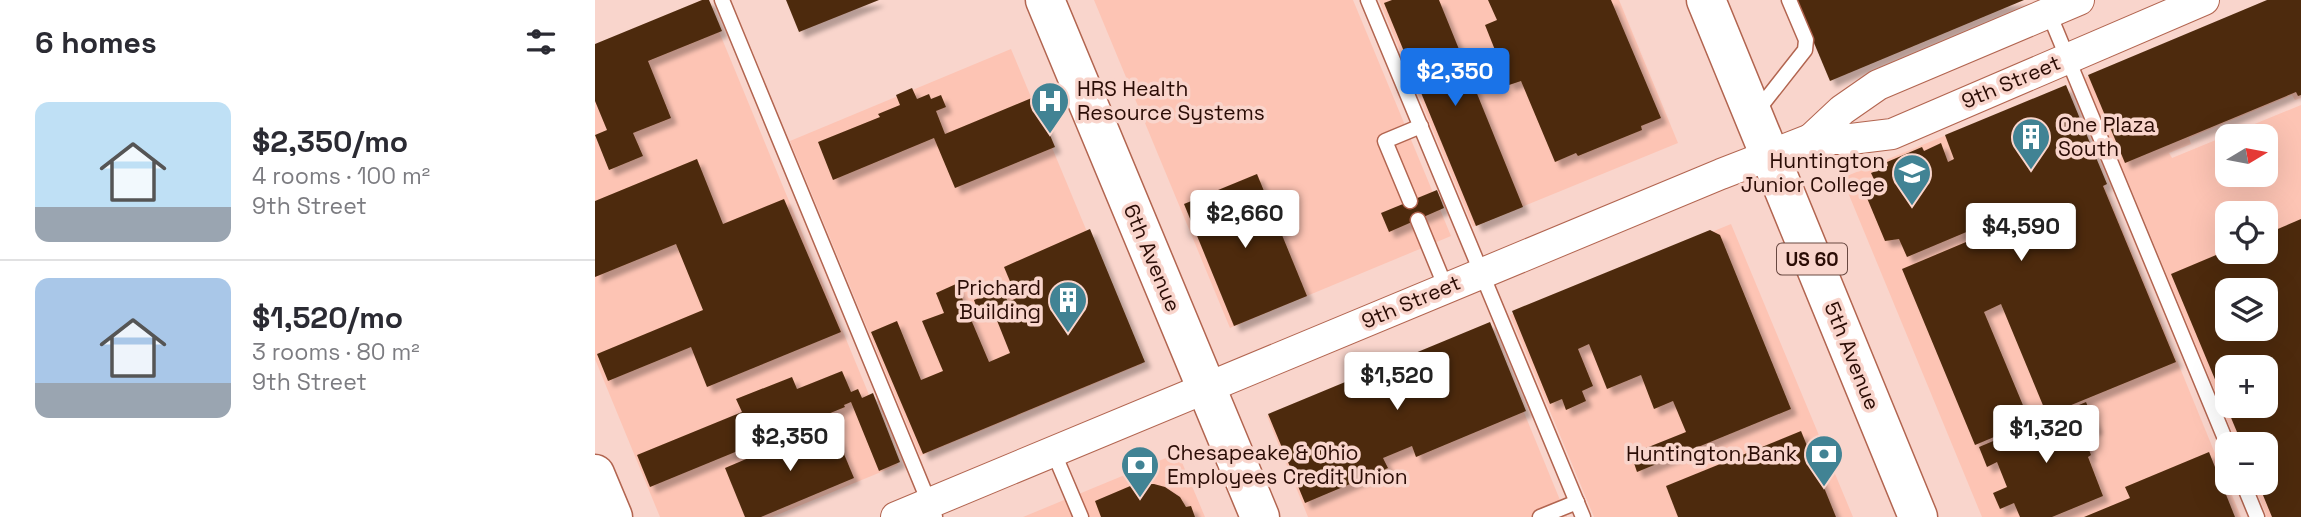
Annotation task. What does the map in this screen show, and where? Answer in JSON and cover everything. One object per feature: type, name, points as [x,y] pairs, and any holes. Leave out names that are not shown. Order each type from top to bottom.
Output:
[{"type":"street","name":"6th Avenue","points":[[1045,0],[1259,517]]},
{"type":"street","name":"5th Avenue","points":[[1706,0],[1918,517]]},
{"type":"street","name":"9th Street","points":[[1811,139],[1842,110],[1878,85],[2046,6],[2079,0]]},
{"type":"street","name":"9th Street","points":[[896,517],[932,510],[1053,452],[1770,155],[1811,139],[1851,139],[1892,134],[2204,0]]},
{"type":"street","points":[[595,474],[613,517]]},
{"type":"lane","points":[[722,0],[932,510]]},
{"type":"lane","points":[[1368,0],[1583,517]]},
{"type":"lane","points":[[1753,116],[1805,50],[1806,40],[1789,0]]},
{"type":"lane","points":[[2046,6],[2222,432]]},
{"type":"lane","points":[[1410,201],[1385,141],[1420,126]]},
{"type":"lane","points":[[1417,220],[1446,288]]},
{"type":"lane","points":[[1053,452],[1081,517]]},
{"type":"lane","points":[[2248,495],[2257,517]]},
{"type":"lane","points":[[1540,517],[1577,502]]},
{"type":"shaded area","points":[[706,0],[898,465],[772,517],[660,517],[595,359],[595,46]]},
{"type":"shaded area","points":[[1094,0],[1353,0],[1451,236],[1230,328]]},
{"type":"shaded area","points":[[1379,0],[1619,0],[1678,143],[1473,227]]},
{"type":"shaded area","points":[[2271,0],[2301,0],[2301,98],[2295,100],[2292,95],[2223,124],[2215,124],[2215,127],[2189,138],[2191,144],[2169,153],[2172,158],[2215,140],[2215,187],[2279,187],[2279,124],[2255,124],[2301,105],[2301,517],[2267,517],[2258,495],[2278,495],[2278,432],[2232,432],[2226,418],[2278,418],[2278,355],[2215,355],[2215,391],[2085,78]]},
{"type":"shaded area","points":[[1011,49],[1142,364],[920,456],[790,141]]},
{"type":"shaded area","points":[[2063,87],[2215,453],[2215,495],[2232,495],[2241,517],[1982,517],[1842,178]]},
{"type":"shaded area","points":[[1731,224],[1853,517],[1594,517],[1510,315]]},
{"type":"shaded area","points":[[1488,325],[1567,517],[1308,517],[1267,416]]},
{"type":"shaded area","points":[[1178,453],[1205,517],[1023,517]]},
{"type":"building","points":[[702,0],[709,0],[722,31],[648,61],[671,118],[633,133],[643,156],[609,170],[595,135],[607,130],[595,101],[595,44]]},
{"type":"building","points":[[786,0],[879,0],[799,32]]},
{"type":"building","points":[[1392,0],[1439,0],[1523,207],[1476,226],[1384,3]]},
{"type":"building","points":[[1488,0],[1611,0],[1661,118],[1641,126],[1642,130],[1578,156],[1576,153],[1555,162],[1521,81],[1509,85],[1485,25],[1497,20]]},
{"type":"building","points":[[1796,0],[2024,0],[1830,81]]},
{"type":"building","points":[[2267,0],[2301,0],[2301,95],[2298,96],[2296,92],[2125,163],[2088,75]]},
{"type":"building","points":[[2066,85],[2107,184],[2103,186],[2176,362],[2047,415],[2001,304],[1984,312],[2030,422],[1975,445],[1902,269],[1985,234],[1975,208],[1969,211],[1976,228],[1907,257],[1899,239],[1885,241],[1867,198],[1879,190],[1871,173],[1888,166],[1887,162],[1922,147],[1924,151],[1941,143],[1948,162],[1954,159],[1945,135]]},
{"type":"building","points":[[912,88],[917,99],[929,94],[931,99],[941,95],[946,107],[936,111],[945,134],[1034,97],[1055,147],[955,188],[934,138],[833,180],[818,142],[880,117],[878,114],[900,105],[896,95]]},
{"type":"building","points":[[697,159],[723,224],[784,199],[841,332],[707,387],[691,347],[608,381],[597,354],[703,310],[676,244],[595,277],[595,201]]},
{"type":"building","points":[[1257,174],[1307,296],[1234,326],[1184,204]]},
{"type":"building","points":[[1437,190],[1444,208],[1389,232],[1381,213]]},
{"type":"building","points":[[2301,219],[2301,517],[2272,517],[2263,495],[2278,495],[2278,432],[2237,432],[2231,418],[2278,418],[2278,355],[2215,355],[2215,379],[2171,274],[2215,255],[2215,264],[2278,264],[2278,229]]},
{"type":"building","name":"Prichard Building","points":[[1090,229],[1145,362],[923,454],[871,332],[897,321],[921,380],[943,371],[922,321],[944,313],[936,293],[956,284],[989,362],[1010,353],[992,308],[979,314],[974,300],[1002,289],[1008,302],[1017,298],[1004,267]]},
{"type":"building","points":[[1710,230],[1720,235],[1791,409],[1637,472],[1631,454],[1686,432],[1673,401],[1654,409],[1641,375],[1607,389],[1589,344],[1578,349],[1593,386],[1582,391],[1586,401],[1566,410],[1562,399],[1550,404],[1512,311]]},
{"type":"building","points":[[1490,322],[1526,411],[1416,457],[1412,446],[1383,458],[1388,468],[1305,503],[1268,414]]},
{"type":"building","points":[[842,371],[851,392],[858,389],[862,398],[873,393],[900,462],[879,471],[851,402],[844,405],[845,407],[650,487],[637,455],[742,412],[736,399],[792,377],[797,389]]},
{"type":"building","points":[[2086,402],[2097,428],[2083,434],[2091,455],[2088,457],[2103,496],[2052,517],[2020,517],[2014,503],[2000,509],[1993,493],[2007,487],[1997,462],[1987,467],[1979,447]]},
{"type":"building","points":[[831,423],[854,478],[761,517],[745,517],[725,468]]},
{"type":"building","points":[[1801,431],[1836,517],[1678,517],[1666,486]]},
{"type":"building","points":[[2209,452],[2215,467],[2215,495],[2226,495],[2235,517],[2084,517],[2130,498],[2125,487]]},
{"type":"building","name":"Chesapeake & Ohio Employees Credit Union","points":[[1135,484],[1165,487],[1180,497],[1186,507],[1191,506],[1195,517],[1101,517],[1095,501]]},
{"type":"place","name":"HRS Health Resource Systems","points":[[1050,135]]},
{"type":"place","name":"One Plaza South","points":[[2031,171]]},
{"type":"place","name":"Huntington Junior College","points":[[1912,207]]},
{"type":"place","name":"Prichard Building","points":[[1068,334]]},
{"type":"place","name":"Huntington Bank","points":[[1824,488]]},
{"type":"place","name":"Chesapeake & Ohio Employees Credit Union","points":[[1140,499]]}]
